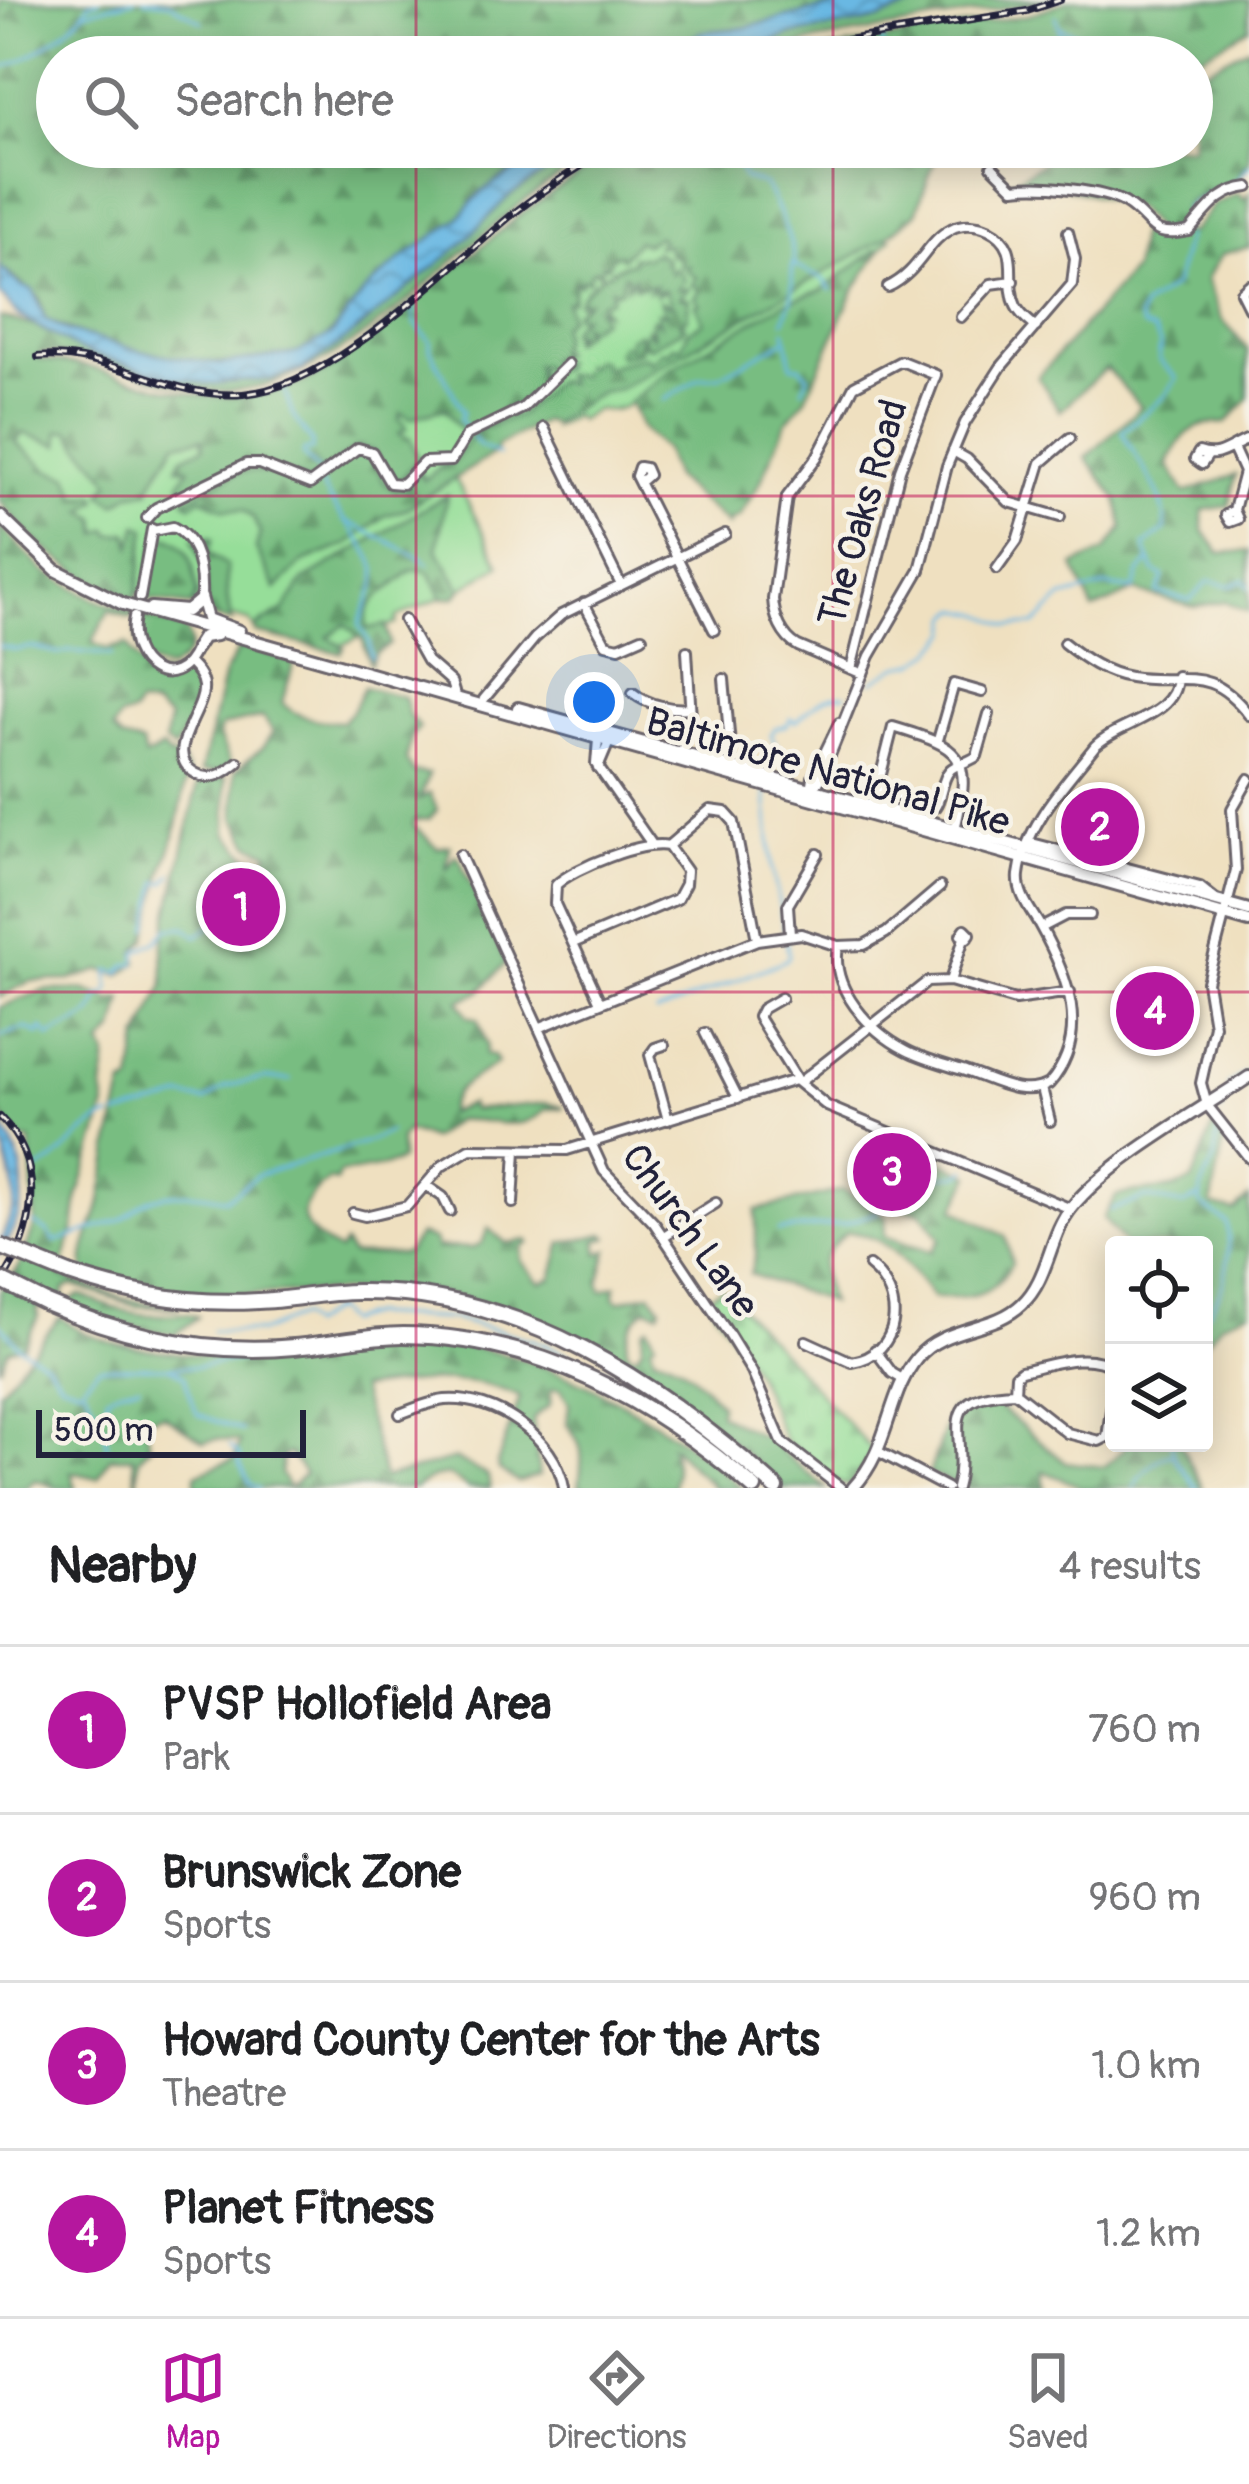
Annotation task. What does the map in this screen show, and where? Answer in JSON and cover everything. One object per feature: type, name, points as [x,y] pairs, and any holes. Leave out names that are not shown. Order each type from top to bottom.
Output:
[{"type":"highway","points":[[0,1246],[69,1274],[132,1292],[187,1300],[256,1301],[386,1292],[492,1312],[568,1341],[647,1384],[776,1488]]},
{"type":"highway","points":[[0,1280],[121,1331],[211,1348],[274,1349],[400,1335],[453,1338],[518,1350],[567,1367],[635,1400],[702,1444],[754,1488]]},
{"type":"main road","name":"Baltimore National Pike","points":[[0,512],[32,550],[108,599],[682,752],[811,793]]},
{"type":"main road","points":[[157,612],[192,610],[201,597]]},
{"type":"main road","points":[[201,597],[207,619],[244,636]]},
{"type":"main road","points":[[157,612],[188,628],[196,648],[207,635],[244,636]]},
{"type":"main road","name":"Baltimore National Pike","points":[[244,636],[604,741],[1249,910]]},
{"type":"main road","name":"Baltimore National Pike","points":[[1222,906],[1249,922]]},
{"type":"main road","points":[[853,1488],[879,1452],[904,1380],[918,1357],[933,1343],[1006,1314],[1025,1301],[1071,1209],[1113,1170],[1249,1077]]},
{"type":"street","points":[[994,168],[1014,188],[1040,185],[1120,200],[1155,231],[1187,231],[1212,202],[1232,190],[1249,187]]},
{"type":"street","points":[[888,287],[914,271],[945,232],[970,225],[987,229],[1005,244],[1014,262],[1016,306],[1036,327]]},
{"type":"street","points":[[811,793],[863,674],[920,570],[953,451],[988,385],[1072,284],[1075,259],[1068,232]]},
{"type":"street","points":[[961,316],[991,284],[1013,281]]},
{"type":"street","points":[[1249,285],[1241,292],[1249,308]]},
{"type":"street","name":"The Oaks Road","points":[[902,361],[936,375],[899,470],[850,669],[792,643],[775,614],[772,599],[786,501],[817,457],[859,381],[902,361]]},
{"type":"street","points":[[201,597],[198,563],[189,539],[178,529],[157,529],[147,518],[157,508],[246,464],[259,464],[310,484],[358,448],[372,452],[390,483],[402,484],[424,463],[451,460],[467,435],[523,408],[568,364]]},
{"type":"street","points":[[544,428],[621,585]]},
{"type":"street","points":[[997,569],[1017,542],[1041,463],[1070,438]]},
{"type":"street","points":[[1207,457],[1242,440],[1244,472],[1234,510]]},
{"type":"street","points":[[953,451],[973,464],[1003,498],[1060,517]]},
{"type":"street","points":[[638,477],[714,629]]},
{"type":"street","points":[[140,597],[157,529]]},
{"type":"street","points":[[484,699],[547,626],[725,534]]},
{"type":"street","points":[[584,603],[606,644],[619,647],[642,637]]},
{"type":"street","points":[[134,616],[131,639],[142,662],[167,673],[188,662],[196,648]]},
{"type":"street","points":[[404,620],[427,662],[448,679],[454,692]]},
{"type":"street","points":[[1064,643],[1115,674],[1178,676],[1216,686],[1249,715]]},
{"type":"street","points":[[682,752],[690,708],[687,651]]},
{"type":"street","points":[[188,662],[203,690],[183,744],[184,759],[194,772],[211,777],[238,762]]},
{"type":"street","points":[[850,669],[863,674]]},
{"type":"street","points":[[838,946],[836,968],[842,987],[874,1024],[911,1052],[1011,1087],[1042,1088],[1057,1074],[1069,1044],[1070,992],[1021,890],[1026,849],[1038,822],[1095,746],[1172,700],[1178,676]]},
{"type":"street","points":[[724,679],[732,766]]},
{"type":"street","points":[[938,740],[954,684],[982,692]]},
{"type":"street","points":[[633,693],[673,708],[690,708]]},
{"type":"street","points":[[954,833],[963,792],[959,765],[952,752],[938,740],[893,727],[878,792],[937,807],[948,772],[959,765],[977,756],[989,714]]},
{"type":"street","points":[[604,741],[598,768],[652,843]]},
{"type":"street","points":[[1249,779],[1232,809],[1235,870],[1222,906],[1207,982],[1214,1025],[1201,1077],[1208,1105],[1249,1157]]},
{"type":"street","points":[[668,846],[710,810],[728,815],[736,828],[757,940]]},
{"type":"street","points":[[573,943],[677,899],[685,884],[681,860],[668,846],[652,843],[567,876],[556,885],[553,899],[573,943],[600,1002]]},
{"type":"street","points":[[1026,849],[1200,887],[1222,906]]},
{"type":"street","points":[[790,934],[788,905],[818,854]]},
{"type":"street","name":"Church Lane","points":[[460,855],[608,1177],[638,1203],[664,1236],[745,1359],[782,1442],[841,1488]]},
{"type":"street","points":[[541,1027],[757,940],[809,934],[838,946],[864,945],[940,887]]},
{"type":"street","points":[[1040,928],[1066,915],[1090,915]]},
{"type":"street","points":[[950,981],[964,938]]},
{"type":"street","points":[[352,1213],[362,1216],[398,1210],[413,1202],[442,1166],[462,1152],[487,1147],[556,1151],[799,1081],[921,985],[950,981],[1015,1000],[1070,992]]},
{"type":"street","points":[[781,998],[758,1016],[799,1081],[820,1102],[1071,1209]]},
{"type":"street","points":[[705,1033],[738,1098]]},
{"type":"street","points":[[664,1045],[650,1055],[668,1120]]},
{"type":"street","points":[[1042,1088],[1050,1120]]},
{"type":"street","points":[[513,1203],[516,1150]]},
{"type":"street","points":[[427,1186],[443,1197],[450,1211]]},
{"type":"street","points":[[664,1236],[716,1202]]},
{"type":"street","points":[[806,1341],[852,1362],[874,1350],[893,1323],[896,1307],[883,1280],[869,1266]]},
{"type":"street","points":[[874,1350],[904,1380]]},
{"type":"street","points":[[1015,1392],[1021,1371],[1079,1359],[1105,1362]]},
{"type":"street","points":[[879,1452],[951,1488],[961,1463],[955,1431],[960,1415],[978,1397],[1015,1392],[1067,1433],[1099,1441],[1105,1438]]},
{"type":"street","points":[[400,1414],[421,1405],[456,1400],[501,1414],[547,1448],[564,1488]]},
{"type":"green space","points":[[0,0],[856,0],[695,36],[36,36],[36,168],[517,168],[377,280],[320,342],[282,358],[214,362],[176,358],[72,331],[45,319],[39,297],[0,267]]},
{"type":"green space","points":[[929,0],[1052,0],[845,36],[787,36],[878,20]]},
{"type":"green space","points":[[1070,0],[1249,0],[1249,28],[1213,49],[1213,36],[906,36],[1028,15]]},
{"type":"green space","points":[[1249,47],[1249,161],[1235,181],[1188,202],[1171,231],[1191,233],[1213,205],[1238,193],[1244,200],[1249,193],[1249,247],[1222,254],[1206,279],[1221,318],[1247,349],[1248,400],[1226,423],[1189,432],[1168,465],[1185,493],[1236,475],[1229,506],[1203,510],[1203,530],[1220,553],[1249,551],[1249,612],[1225,601],[1194,607],[1134,591],[1093,610],[1074,566],[1105,551],[1123,528],[1117,499],[1086,458],[1141,407],[1106,368],[1060,411],[1038,377],[1133,270],[1140,230],[1158,231],[1133,206],[1045,182],[1010,183],[1034,168],[1213,168],[1213,65]]},
{"type":"green space","points":[[553,168],[572,168],[525,201],[380,323],[304,371],[266,385],[203,390],[64,354],[40,353],[36,358],[186,393],[244,397],[273,392],[337,365],[521,214],[588,168],[932,168],[916,213],[887,237],[619,389],[600,392],[552,424],[544,421],[497,446],[495,453],[404,510],[384,516],[348,544],[303,562],[276,589],[256,549],[260,533],[253,518],[244,510],[225,509],[201,498],[191,505],[185,500],[245,471],[270,474],[309,489],[357,452],[370,456],[385,483],[404,490],[419,471],[424,480],[454,462],[474,432],[519,415],[556,381],[568,384],[563,375],[580,375],[594,359],[602,361],[603,368],[641,357],[650,363],[663,350],[669,353],[673,345],[681,348],[688,331],[704,322],[695,297],[700,290],[692,283],[697,278],[686,271],[689,266],[680,266],[667,245],[657,246],[661,240],[657,236],[646,244],[637,241],[622,258],[619,254],[612,257],[600,274],[596,269],[590,274],[589,281],[575,282],[572,301],[566,302],[569,317],[560,327],[557,350],[562,352],[549,359],[552,364],[563,362],[562,367],[553,372],[536,365],[539,378],[549,375],[509,411],[473,427],[460,429],[445,409],[410,418],[401,413],[399,419],[407,428],[399,434],[410,439],[418,459],[400,481],[391,481],[373,451],[358,446],[310,482],[255,461],[183,491],[180,483],[189,468],[178,467],[181,458],[204,447],[202,438],[175,443],[149,491],[132,493],[116,504],[102,494],[110,482],[71,431],[59,431],[60,445],[23,433],[16,442],[49,470],[69,476],[77,497],[95,495],[98,500],[84,511],[97,519],[99,533],[108,529],[112,535],[128,533],[132,545],[138,525],[146,529],[136,600],[61,560],[0,501],[0,317],[35,326],[90,354],[166,376],[208,384],[271,379],[301,370],[364,326],[400,291],[460,246],[510,195]]},
{"type":"green space","points":[[588,168],[681,168],[891,239],[863,266],[728,526],[633,400],[616,409],[597,409],[578,420],[574,416],[553,427],[560,415],[610,388],[611,371],[450,468],[500,565],[461,589],[397,617],[396,624],[334,649],[129,590],[22,520],[0,380],[56,361],[201,398],[254,398],[295,387],[348,357],[521,214]]},
{"type":"green space","points":[[877,249],[761,481],[739,517],[725,522],[674,478],[664,450],[641,428],[630,402],[672,368],[786,302],[822,290]]},
{"type":"green space","points":[[655,252],[667,259],[664,264],[671,274],[677,268],[685,280],[678,289],[689,288],[680,297],[689,299],[687,318],[680,323],[683,329],[650,347],[640,343],[640,351],[620,356],[617,352],[622,344],[629,348],[629,338],[639,333],[642,340],[647,328],[653,338],[651,321],[654,318],[660,324],[657,312],[666,314],[660,301],[672,306],[665,290],[655,296],[659,290],[649,291],[655,285],[635,287],[635,277],[627,287],[624,275],[621,289],[611,288],[611,299],[600,303],[605,312],[597,308],[602,319],[586,329],[581,323],[584,332],[570,343],[575,333],[570,335],[569,330],[582,316],[574,312],[587,301],[578,302],[587,289],[610,271],[633,262],[632,257]]},
{"type":"green space","points":[[447,495],[437,549],[461,589],[456,597],[442,598],[429,572],[418,569],[378,597],[370,606],[366,629],[386,625],[390,644],[370,664],[363,640],[345,624],[328,637],[344,648],[341,653],[256,633],[254,628],[284,610],[304,580]]},
{"type":"green space","points":[[0,526],[44,571],[97,600],[185,630],[188,653],[170,669],[153,664],[141,653],[134,616],[109,610],[92,643],[107,649],[126,644],[150,672],[166,675],[186,670],[192,674],[195,693],[188,723],[174,750],[165,742],[169,719],[154,707],[138,705],[113,730],[121,739],[142,744],[145,757],[162,748],[170,757],[179,756],[188,772],[146,939],[135,952],[138,962],[120,975],[101,970],[70,980],[30,981],[0,997]]},
{"type":"green space","points":[[163,536],[180,544],[190,558],[197,595],[191,606],[143,599],[155,546]]},
{"type":"green space","points":[[208,537],[213,539],[208,552],[227,566],[232,622],[213,618],[206,607],[206,573],[193,540],[203,544]]},
{"type":"green space","points":[[238,644],[294,663],[282,702],[308,718],[342,722],[364,687],[404,697],[409,716],[420,728],[412,735],[406,760],[413,772],[429,774],[420,799],[430,793],[437,810],[413,825],[438,848],[450,845],[446,870],[456,855],[459,858],[506,963],[479,992],[459,1001],[468,1016],[478,1019],[487,1045],[485,1055],[493,1056],[497,1063],[454,1095],[448,1113],[469,1104],[471,1110],[547,1103],[564,1108],[546,1109],[515,1124],[456,1120],[431,1139],[407,1131],[400,1139],[401,1160],[340,1173],[336,1182],[330,1180],[317,1190],[304,1210],[308,1228],[339,1251],[344,1244],[352,1255],[407,1252],[419,1235],[434,1240],[437,1247],[473,1248],[482,1243],[488,1228],[506,1243],[528,1240],[521,1261],[540,1282],[552,1278],[562,1243],[604,1234],[608,1237],[597,1241],[599,1254],[608,1250],[599,1282],[602,1291],[616,1286],[614,1297],[619,1301],[651,1293],[661,1307],[659,1312],[647,1308],[633,1322],[628,1353],[636,1355],[642,1347],[643,1330],[648,1326],[655,1341],[651,1345],[654,1357],[673,1361],[690,1373],[720,1404],[719,1414],[761,1436],[773,1436],[781,1451],[826,1488],[784,1488],[696,1412],[640,1373],[558,1330],[498,1308],[408,1289],[207,1296],[85,1275],[86,1246],[101,1201],[124,1086],[132,1083],[139,1039],[164,985],[167,922],[199,780],[226,777],[227,833],[257,866],[270,853],[250,844],[235,817],[235,771],[273,732],[263,717],[222,726],[218,734],[231,764],[220,772],[201,772],[224,674]]},
{"type":"green space","points":[[45,990],[83,990],[111,1000],[123,999],[115,1030],[102,1045],[107,1055],[106,1107],[78,1196],[60,1276],[124,1299],[179,1308],[135,1306],[72,1285],[62,1296],[69,1301],[80,1295],[138,1314],[198,1317],[175,1335],[37,1306],[38,1317],[24,1345],[8,1350],[0,1368],[0,1291],[19,1267],[35,1224],[30,1140],[23,1141],[0,1113],[0,1007]]},
{"type":"green space","points":[[1213,1126],[1224,1141],[1211,1205],[1234,1211],[1249,1198],[1249,1310],[1220,1324],[1213,1333],[1213,1236],[1118,1236],[1103,1218],[1116,1196],[1192,1181]]},
{"type":"green space","points":[[919,1151],[971,1175],[955,1209],[1005,1236],[1012,1263],[988,1290],[970,1297],[933,1298],[887,1246],[847,1232],[822,1263],[830,1302],[750,1274],[756,1254],[756,1210],[843,1190],[886,1216],[884,1236],[931,1252],[940,1239],[921,1212],[897,1207],[891,1199]]},
{"type":"green space","points":[[722,1287],[874,1452],[850,1485],[841,1484],[785,1441],[756,1374],[707,1298]]},
{"type":"green space","points":[[60,1317],[108,1342],[219,1357],[297,1358],[417,1344],[491,1351],[607,1395],[679,1439],[742,1488],[714,1488],[671,1446],[673,1488],[579,1488],[581,1454],[567,1424],[569,1404],[561,1389],[551,1389],[550,1405],[533,1419],[539,1476],[518,1482],[497,1464],[520,1397],[480,1384],[442,1381],[360,1389],[384,1478],[455,1459],[488,1476],[490,1488],[468,1488],[448,1475],[415,1488],[289,1488],[196,1488],[196,1474],[234,1459],[240,1442],[204,1442],[163,1414],[144,1420],[150,1447],[139,1458],[137,1488],[133,1457],[110,1457],[98,1478],[71,1472],[76,1488],[35,1480],[26,1488],[0,1488],[0,1390]],"holes":[[[289,1453],[305,1474],[289,1488],[280,1473],[283,1456]]]},
{"type":"green space","points":[[996,1405],[1065,1462],[1104,1467],[1121,1452],[1185,1452],[1203,1488],[1084,1488],[1043,1471],[1045,1488],[966,1488],[929,1474],[951,1410]]},
{"type":"water","points":[[856,0],[929,0],[878,20],[787,36],[695,36]]},
{"type":"water","points":[[520,168],[553,168],[510,195],[460,246],[340,344],[301,370],[271,379],[208,384],[80,350],[18,315],[0,294],[0,267],[33,290],[45,319],[67,331],[141,351],[220,364],[297,353],[332,334],[365,291],[457,220],[482,191]]},
{"type":"water","points":[[0,1124],[18,1156],[23,1188],[16,1221],[0,1253],[14,1194]]},
{"type":"waterway","points":[[58,36],[89,3],[99,0]]},
{"type":"waterway","points":[[84,12],[134,0]]},
{"type":"waterway","points":[[144,0],[170,3],[202,22]]},
{"type":"waterway","points":[[1056,16],[1060,36]]},
{"type":"waterway","points":[[1059,27],[1083,36]]},
{"type":"waterway","points":[[0,68],[36,51]]},
{"type":"waterway","points":[[1187,226],[1189,205],[1234,183],[1249,166]]},
{"type":"waterway","points":[[739,168],[743,178],[765,185],[788,235],[795,266],[823,279],[831,290]]},
{"type":"waterway","points":[[1187,236],[1174,286],[1143,307],[1139,318],[1143,327],[1154,331],[1160,343],[1159,360],[1177,378],[1165,396],[1122,432],[1157,491],[1165,516],[1165,530],[1144,546],[1154,571],[1164,577],[1157,593],[1190,600],[1209,581],[1231,586],[1243,579],[1249,587]]},
{"type":"waterway","points":[[784,321],[792,299],[792,264]]},
{"type":"waterway","points":[[413,305],[415,323],[430,341],[467,431]]},
{"type":"waterway","points":[[785,330],[792,366],[800,366],[808,376],[803,389]]},
{"type":"waterway","points":[[664,400],[700,378],[719,376],[784,341]]},
{"type":"waterway","points":[[284,389],[293,416],[312,442],[312,450],[303,455],[318,471]]},
{"type":"waterway","points":[[473,437],[481,447],[499,455]]},
{"type":"waterway","points":[[321,483],[376,570],[375,587],[359,626],[369,641],[371,657]]},
{"type":"waterway","points":[[344,521],[429,564]]},
{"type":"waterway","points":[[872,682],[933,652],[950,632],[951,617],[958,609],[1009,626],[1035,625],[1062,598],[1106,586],[1134,590],[1139,573],[1150,561]]},
{"type":"waterway","points":[[0,646],[112,655]]},
{"type":"waterway","points":[[773,767],[779,750],[771,736],[775,728],[787,725],[791,718],[796,722],[824,699],[846,695]]},
{"type":"waterway","points":[[766,792],[772,867],[784,929]]},
{"type":"waterway","points":[[148,928],[158,882],[165,883],[172,874]]},
{"type":"waterway","points":[[156,942],[167,929],[185,927],[197,936],[218,921]]},
{"type":"waterway","points":[[656,1013],[786,960],[786,941]]},
{"type":"waterway","points":[[0,1036],[25,1028],[39,1034],[42,1028],[50,1037],[86,1018],[98,998],[109,991],[109,970],[120,973],[127,964],[135,964],[137,952],[153,943]]},
{"type":"waterway","points":[[1227,1086],[1249,1070]]},
{"type":"waterway","points":[[117,1116],[183,1097],[205,1101],[244,1082],[291,1080]]},
{"type":"waterway","points":[[1221,1112],[1225,1098]]},
{"type":"waterway","points":[[35,1171],[56,1159],[90,1127],[111,1117]]},
{"type":"waterway","points":[[33,1223],[55,1242],[125,1218],[160,1196],[226,1199],[258,1175],[389,1132]]},
{"type":"waterway","points":[[1213,1304],[1228,1260],[1227,1223],[1200,1204],[1218,1132]]},
{"type":"waterway","points":[[895,1200],[912,1179],[960,1175],[967,1169]]},
{"type":"waterway","points":[[1111,1210],[1146,1198],[1183,1205],[1198,1198]]},
{"type":"waterway","points":[[778,1231],[844,1224],[878,1212]]},
{"type":"waterway","points":[[212,1331],[260,1332],[300,1316],[309,1326],[333,1309],[346,1322],[370,1315],[453,1319],[535,1341],[613,1373]]},
{"type":"waterway","points":[[0,1324],[20,1347],[47,1363],[61,1382],[80,1388],[99,1367],[195,1367],[253,1358]]},
{"type":"waterway","points":[[170,1367],[184,1376],[197,1414],[242,1431]]},
{"type":"waterway","points":[[98,1409],[111,1393],[139,1385]]},
{"type":"waterway","points":[[84,1387],[98,1425],[105,1427],[107,1448]]},
{"type":"waterway","points":[[230,1446],[241,1456],[239,1462],[250,1484],[259,1488]]},
{"type":"waterway","points":[[1173,1452],[1197,1488]]},
{"type":"waterway","points":[[1134,1488],[1150,1466],[1174,1453]]},
{"type":"railway","points":[[872,36],[1027,11],[1060,0]]},
{"type":"railway","points":[[38,357],[90,361],[217,394],[278,387],[313,371],[386,323],[524,205],[578,168]]},
{"type":"railway","points":[[0,1117],[25,1156],[31,1199],[22,1243],[0,1284]]},
{"type":"place","name":"Brunswick Zone","points":[[1100,827]]},
{"type":"place","name":"PVSP Hollofield Area","points":[[241,907]]},
{"type":"place","name":"Planet Fitness","points":[[1155,1011]]},
{"type":"place","name":"Howard County Center for the Arts","points":[[892,1172]]}]
